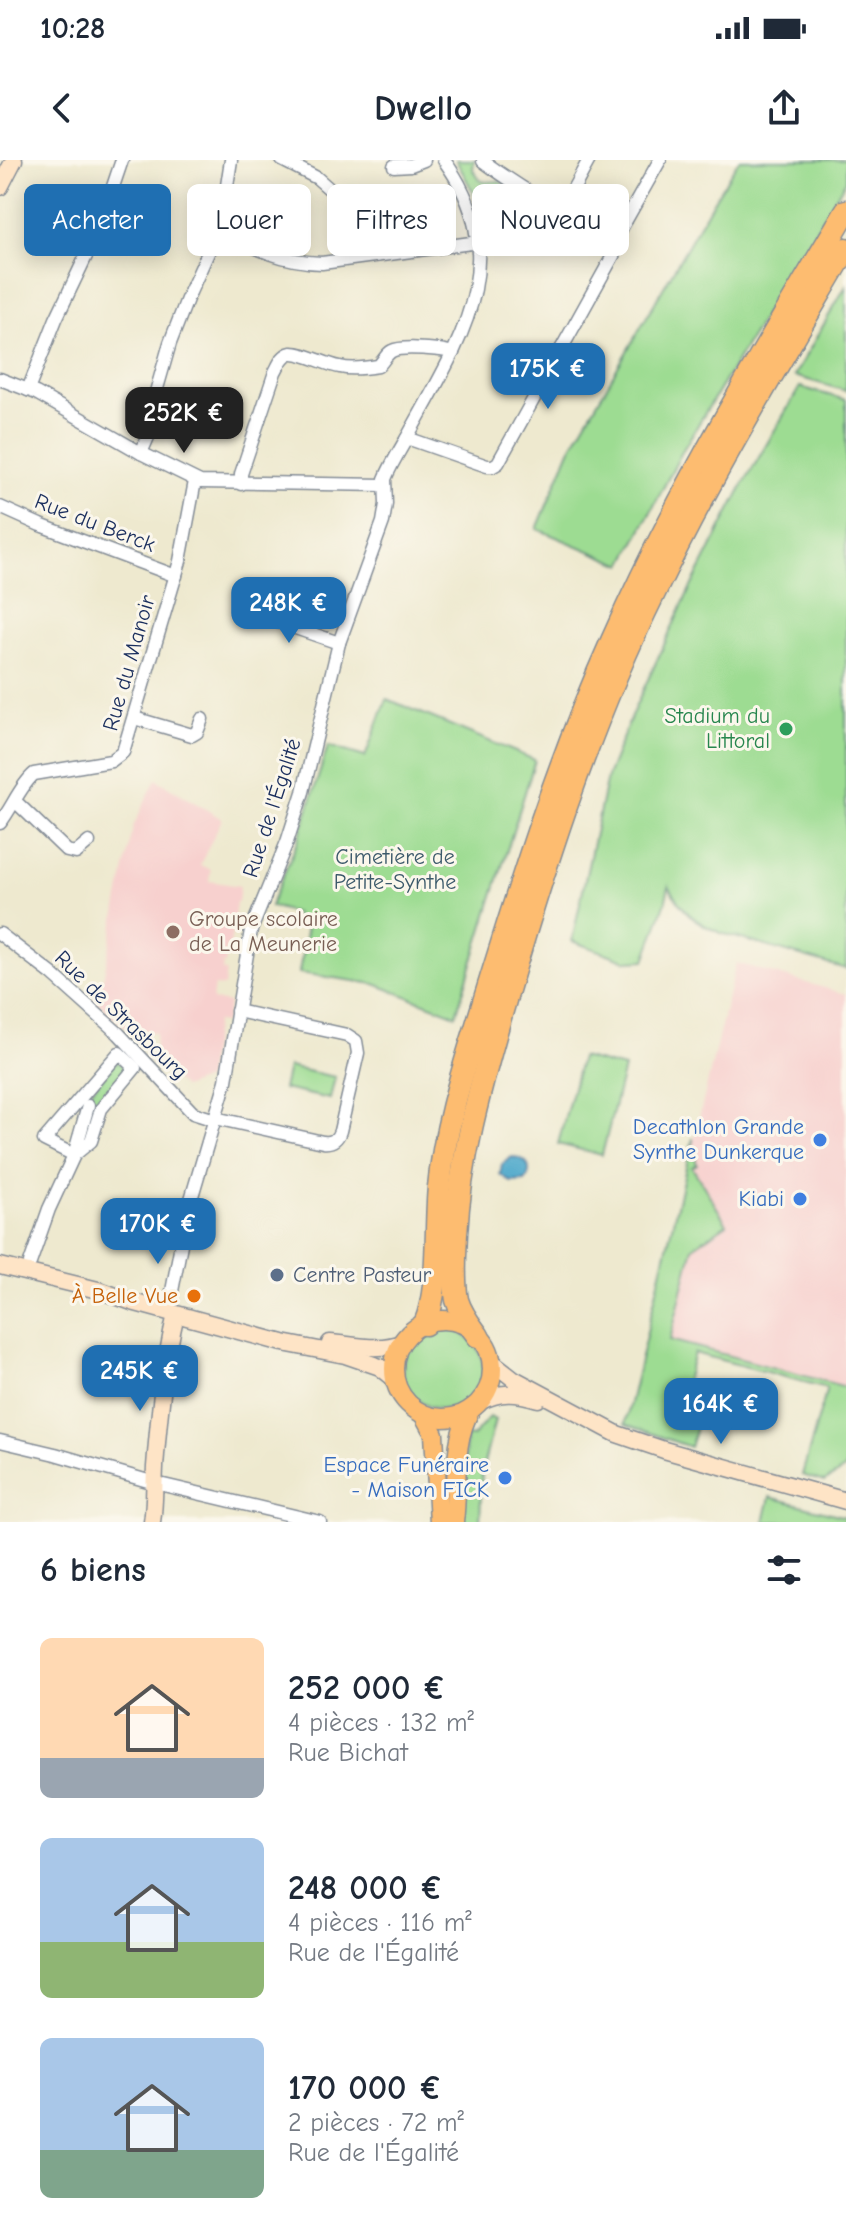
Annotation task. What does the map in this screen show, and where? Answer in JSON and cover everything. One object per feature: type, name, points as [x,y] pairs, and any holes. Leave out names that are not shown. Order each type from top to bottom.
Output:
[{"type":"highway","points":[[425,1324],[432,1296],[440,1177],[454,1108],[475,1029],[527,866],[573,735],[612,640],[662,535],[728,412],[846,211]]},
{"type":"highway","points":[[478,1336],[463,1314],[456,1292],[455,1247],[461,1178],[470,1127],[488,1061],[557,832],[602,710],[659,582],[728,450],[846,249]]},
{"type":"main road","points":[[439,1522],[435,1440],[431,1426],[423,1414],[404,1398],[395,1379],[396,1358],[403,1342],[425,1324],[441,1321],[465,1326],[478,1336],[491,1361],[490,1381],[463,1425],[459,1442],[454,1522]]},
{"type":"main road","points":[[423,1414],[449,1418],[475,1406]]},
{"type":"street","points":[[0,187],[14,160]]},
{"type":"street","points":[[28,390],[59,311],[92,245],[122,160]]},
{"type":"street","points":[[227,184],[231,160]]},
{"type":"street","points":[[282,160],[317,178],[327,187]]},
{"type":"street","points":[[394,166],[424,160]]},
{"type":"street","name":"Rue de l'Égalité","points":[[444,160],[459,184],[472,223]]},
{"type":"street","points":[[575,184],[589,160]]},
{"type":"street","points":[[629,214],[660,160]]},
{"type":"street","points":[[483,161],[515,184]]},
{"type":"street","points":[[275,256],[312,263],[336,263],[472,244]]},
{"type":"street","points":[[141,453],[148,437],[156,392],[170,343],[207,256]]},
{"type":"street","name":"Rue de l'Égalité","points":[[172,1313],[188,1208],[229,1069],[253,925],[287,842],[303,792],[339,643],[383,522],[386,504],[384,485],[467,321],[475,291],[478,256]]},
{"type":"street","points":[[407,438],[487,466],[498,463],[613,256]]},
{"type":"street","points":[[241,484],[241,474],[275,372],[288,354],[353,368],[378,366],[395,350],[438,349],[453,353]]},
{"type":"street","points":[[0,379],[28,390],[195,481],[384,485]]},
{"type":"street","name":"Rue du Manoir","points":[[0,823],[34,774],[103,763],[117,758],[126,745],[184,546],[195,481]]},
{"type":"street","name":"Rue du Berck","points":[[0,507],[36,524],[176,576]]},
{"type":"street","points":[[252,613],[339,643]]},
{"type":"street","points":[[134,718],[192,735],[197,732],[202,719]]},
{"type":"street","points":[[16,802],[67,851],[76,853],[89,842]]},
{"type":"street","name":"Rue de Strasbourg","points":[[0,934],[61,981],[132,1057],[191,1111],[199,1116],[332,1142],[339,1135],[358,1053],[356,1041],[347,1035],[237,1011]]},
{"type":"street","points":[[30,1263],[47,1214],[74,1155],[91,1141],[88,1106],[119,1053],[132,1057],[135,1068],[88,1106],[44,1140],[74,1155]]},
{"type":"street","points":[[0,1266],[102,1291],[262,1337],[359,1359],[383,1368],[395,1379]]},
{"type":"street","points":[[152,1522],[163,1380],[172,1313]]},
{"type":"street","points":[[262,1337],[380,1348],[403,1342]]},
{"type":"street","points":[[491,1361],[510,1377],[609,1430],[651,1446],[846,1501]]},
{"type":"street","points":[[475,1406],[498,1394],[522,1394],[584,1417]]},
{"type":"street","points":[[0,1441],[155,1483],[320,1522]]},
{"type":"shaded area","name":"Groupe scolaire de La Meunerie","points":[[156,779],[222,819],[200,865],[211,870],[209,881],[240,886],[230,946],[226,946],[224,957],[221,957],[226,958],[225,964],[220,964],[223,965],[222,971],[226,971],[224,987],[214,986],[212,1000],[229,1003],[225,1023],[216,1022],[206,1079],[183,1088],[153,1057],[156,1033],[124,1027],[94,999],[104,975],[133,827]]},
{"type":"shaded area","points":[[736,963],[846,994],[846,1394],[646,1341]]},
{"type":"green space","points":[[456,160],[474,160],[473,170],[480,180],[504,184],[472,184],[472,190]]},
{"type":"green space","points":[[739,160],[846,160],[846,180],[684,448],[623,565],[537,529],[570,450]]},
{"type":"green space","points":[[846,286],[846,391],[794,376]]},
{"type":"green space","points":[[800,387],[846,400],[846,969],[712,929],[684,909],[669,886],[645,960],[627,961],[572,941],[607,777],[688,593],[743,485]]},
{"type":"green space","name":"Cimetière de Petite-Synthe","points":[[387,699],[535,760],[456,1015],[375,984],[299,973],[308,921],[296,918],[295,913],[270,906],[298,841],[328,746],[365,757]]},
{"type":"green space","points":[[581,1057],[624,1068],[602,1155],[558,1144]]},
{"type":"green space","points":[[117,1061],[129,1071],[99,1105],[83,1100]]},
{"type":"green space","points":[[288,1067],[335,1077],[330,1099],[283,1089]]},
{"type":"green space","points":[[693,1138],[697,1164],[692,1167],[727,1224],[693,1247],[670,1340],[846,1387],[846,1468],[824,1482],[802,1475],[827,1388],[694,1353],[684,1388],[706,1394],[690,1447],[625,1424]]},
{"type":"green space","points":[[443,1329],[458,1332],[471,1341],[480,1354],[483,1369],[480,1384],[471,1397],[458,1406],[443,1409],[428,1406],[415,1397],[406,1384],[403,1369],[406,1354],[415,1341],[428,1332]]},
{"type":"green space","points":[[490,1417],[495,1420],[482,1471],[480,1522],[462,1522],[466,1436],[472,1437]]},
{"type":"green space","points":[[770,1497],[846,1517],[846,1522],[764,1522]]},
{"type":"water","points":[[512,1157],[528,1164],[525,1181],[511,1182],[500,1174],[502,1164]]},
{"type":"place","name":"Stadium du Littoral","points":[[786,729]]},
{"type":"place","name":"Groupe scolaire de La Meunerie","points":[[173,932]]},
{"type":"place","name":"Decathlon Grande Synthe Dunkerque","points":[[820,1140]]},
{"type":"place","name":"Kiabi","points":[[800,1199]]},
{"type":"place","name":"Centre Pasteur","points":[[277,1275]]},
{"type":"place","name":"À Belle Vue","points":[[194,1296]]},
{"type":"place","name":"Espace Funéraire - Maison FICK","points":[[505,1478]]}]
